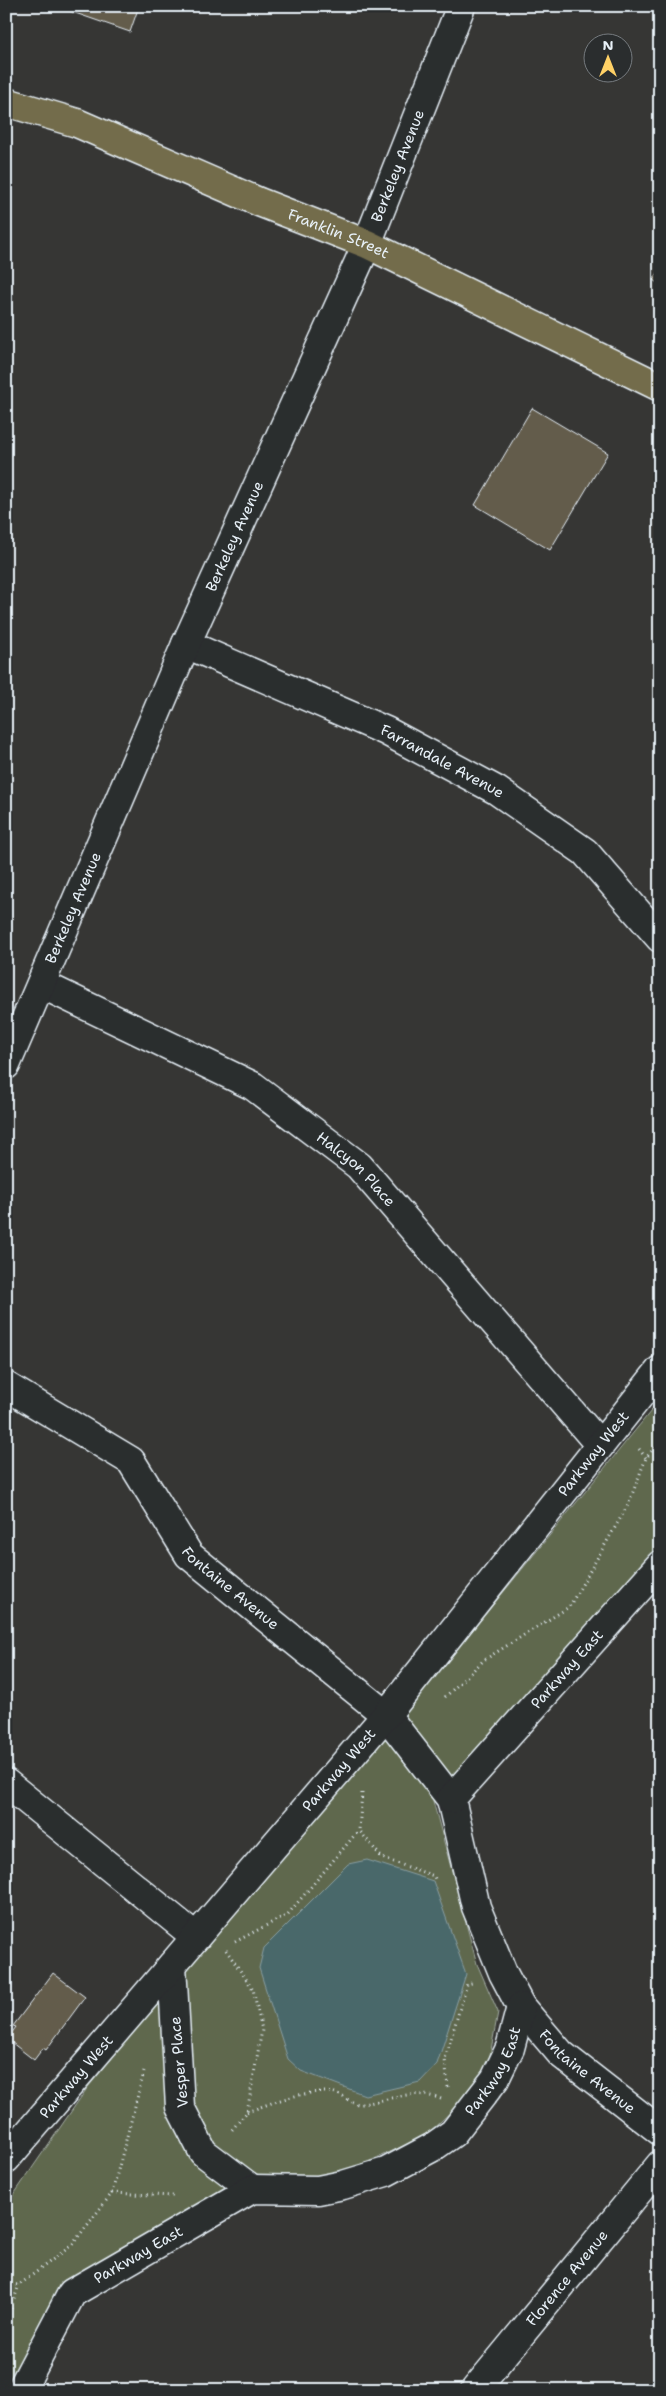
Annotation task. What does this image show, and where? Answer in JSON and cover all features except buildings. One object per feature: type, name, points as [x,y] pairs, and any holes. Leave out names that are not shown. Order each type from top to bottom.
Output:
[{"type":"main road","name":"Franklin Street","points":[[6,102],[77,123],[259,202],[367,244],[660,387]]},
{"type":"street","name":"Berkeley Avenue","points":[[6,1064],[186,644],[367,244],[461,6]]},
{"type":"street","name":"Farrandale Avenue","points":[[186,644],[386,731],[496,790],[585,852],[660,938]]},
{"type":"street","name":"Halcyon Place","points":[[41,984],[253,1086],[359,1166],[599,1444]]},
{"type":"street","name":"Parkway West","points":[[6,2159],[386,1715],[599,1444],[660,1370]]},
{"type":"street","name":"Fontaine Avenue","points":[[6,1386],[131,1461],[189,1555],[386,1715],[451,1799]]},
{"type":"street","name":"Parkway East","points":[[21,2390],[72,2293],[252,2189],[318,2190],[364,2179],[386,2172],[433,2147],[453,2133],[459,2107],[495,2078],[510,2048],[521,2007],[503,1973],[476,1907],[451,1799],[660,1564]]},
{"type":"street","points":[[6,1783],[196,1937]]},
{"type":"street","name":"Vesper Place","points":[[172,1965],[180,2107],[203,2152],[252,2189]]},
{"type":"street","name":"Fontaine Avenue","points":[[521,2007],[561,2054],[660,2131]]},
{"type":"street","name":"Florence Avenue","points":[[475,2390],[660,2165]]},
{"type":"path","points":[[443,1698],[484,1660],[568,1607],[628,1505],[646,1458],[660,1441]]},
{"type":"path","points":[[247,2112],[262,2030],[253,1989],[224,1947],[255,1933],[288,1914],[359,1830],[362,1798],[357,1748]]},
{"type":"path","points":[[359,1830],[382,1858],[434,1876],[438,1884]]},
{"type":"path","points":[[459,2107],[445,2059],[467,1984],[503,1973]]},
{"type":"path","points":[[6,2323],[19,2285],[72,2245],[112,2193],[146,2067]]},
{"type":"path","points":[[209,2156],[247,2112],[289,2097],[331,2092],[359,2104],[388,2097],[424,2093],[459,2107]]},
{"type":"path","points":[[112,2193],[176,2196]]},
{"type":"path","points":[[6,2284],[19,2285]]},
{"type":"green space","points":[[660,1400],[660,1543],[433,1801],[477,1964],[498,2012],[488,2066],[468,2096],[425,2136],[337,2176],[290,2176],[64,2290],[11,2390],[6,2390],[6,2206],[88,2087],[216,1933],[351,1779]]},
{"type":"water","points":[[367,1860],[433,1881],[466,1974],[437,2064],[420,2082],[365,2095],[301,2071],[288,2059],[259,1968],[264,1948],[348,1864]]}]
